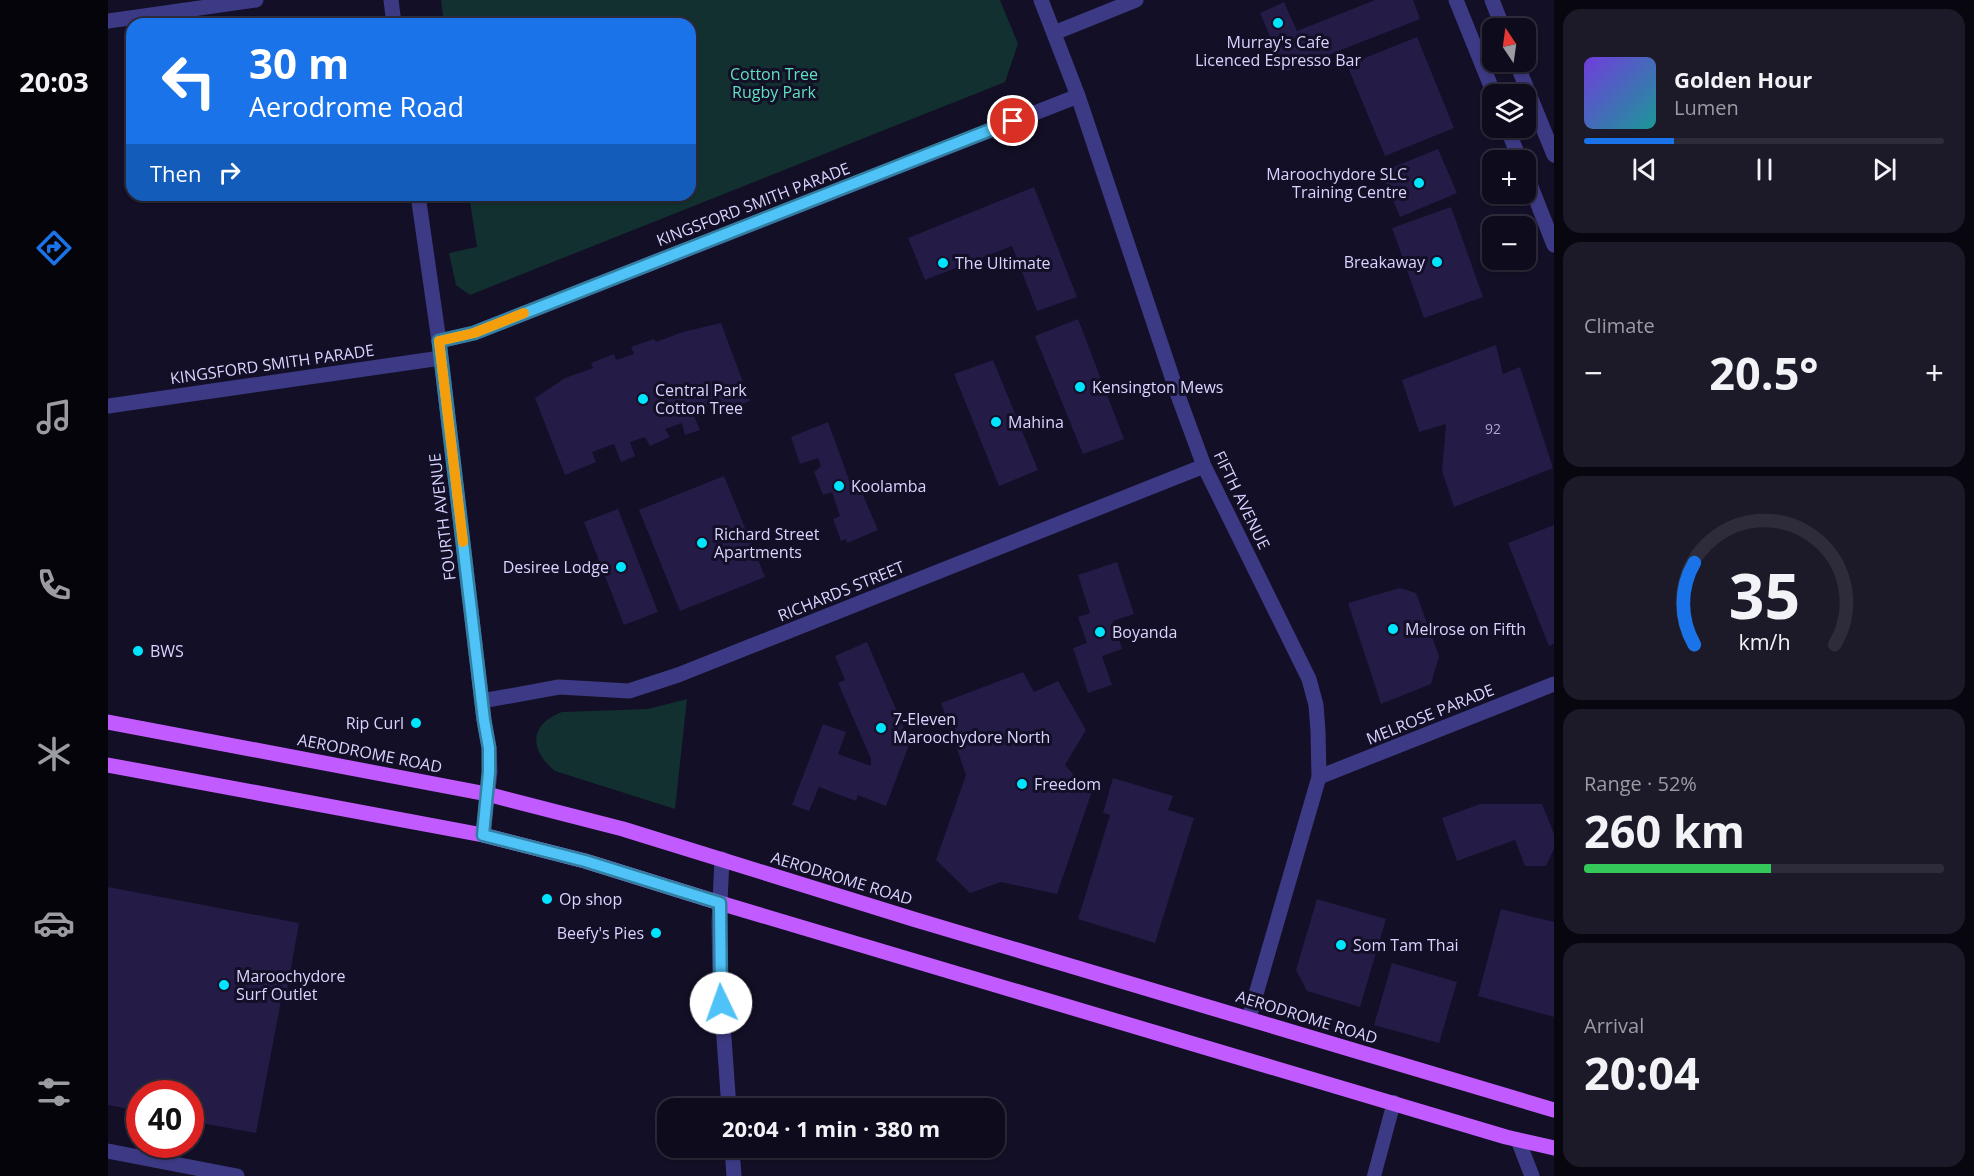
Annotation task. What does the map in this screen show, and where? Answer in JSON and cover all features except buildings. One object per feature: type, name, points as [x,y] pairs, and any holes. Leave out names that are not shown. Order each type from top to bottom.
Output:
[{"type":"main road","name":"AERODROME ROAD","points":[[108,722],[487,794],[623,829],[1554,1110]]},
{"type":"main road","points":[[108,765],[483,835],[585,861],[1518,1140],[1554,1148]]},
{"type":"street","points":[[129,18],[256,0]]},
{"type":"street","points":[[391,0],[393,18]]},
{"type":"street","name":"FIFTH AVENUE","points":[[1041,0],[1078,96],[1204,466],[1310,679],[1316,705],[1318,777],[1249,1018]]},
{"type":"street","points":[[1054,33],[1136,0]]},
{"type":"street","points":[[1456,0],[1490,84]]},
{"type":"street","points":[[1492,0],[1499,18]]},
{"type":"street","points":[[108,21],[126,18]]},
{"type":"street","points":[[1520,72],[1554,155]]},
{"type":"street","name":"KINGSFORD SMITH PARADE","points":[[439,341],[474,333],[1078,96]]},
{"type":"street","points":[[1536,199],[1554,245]]},
{"type":"street","name":"FOURTH AVENUE","points":[[419,201],[439,341],[489,748],[483,835]]},
{"type":"street","name":"KINGSFORD SMITH PARADE","points":[[108,406],[441,358]]},
{"type":"street","name":"RICHARDS STREET","points":[[482,701],[559,687],[629,691],[742,650],[1204,466]]},
{"type":"street","name":"MELROSE PARADE","points":[[1318,777],[1554,684]]},
{"type":"street","points":[[722,859],[720,982],[728,1098]]},
{"type":"street","points":[[1518,1140],[1532,1176]]},
{"type":"street","points":[[108,1151],[237,1176]]},
{"type":"street","points":[[733,1158],[734,1176]]},
{"type":"lane","points":[[1377,1175],[1394,1102]]},
{"type":"green space","name":"Cotton Tree Rugby Park","points":[[441,0],[1000,0],[1018,44],[1005,82],[470,295],[456,285],[449,253],[477,247],[470,201],[696,201],[696,18],[443,18]]},
{"type":"green space","points":[[687,699],[675,809],[555,771],[540,755],[536,738],[538,730],[551,717],[562,712],[648,709]]},
{"type":"slow traffic","points":[[463,542],[439,341],[474,333],[524,313]]},
{"type":"place","name":"Murray's Cafe Licenced Espresso Bar","points":[[1278,23]]},
{"type":"place","name":"Maroochydore SLC Training Centre","points":[[1419,183]]},
{"type":"place","name":"Breakaway","points":[[1437,262]]},
{"type":"place","name":"The Ultimate","points":[[943,263]]},
{"type":"place","name":"Kensington Mews","points":[[1080,387]]},
{"type":"place","name":"Central Park Cotton Tree","points":[[643,399]]},
{"type":"place","name":"Mahina","points":[[996,422]]},
{"type":"place","name":"Koolamba","points":[[839,486]]},
{"type":"place","name":"Richard Street Apartments","points":[[702,543]]},
{"type":"place","name":"Desiree Lodge","points":[[621,567]]},
{"type":"place","name":"Melrose on Fifth","points":[[1393,629]]},
{"type":"place","name":"Boyanda","points":[[1100,632]]},
{"type":"place","name":"BWS","points":[[138,651]]},
{"type":"place","name":"Rip Curl","points":[[416,723]]},
{"type":"place","name":"7-Eleven Maroochydore North","points":[[881,728]]},
{"type":"place","name":"Freedom","points":[[1022,784]]},
{"type":"place","name":"Op shop","points":[[547,899]]},
{"type":"place","name":"Beefy's Pies","points":[[656,933]]},
{"type":"place","name":"Som Tam Thai","points":[[1341,945]]},
{"type":"place","name":"Maroochydore Surf Outlet","points":[[224,985]]},
{"type":"route","points":[[721,1003],[720,903],[585,861],[483,835],[489,748],[439,341],[474,333],[1013,121]]}]
